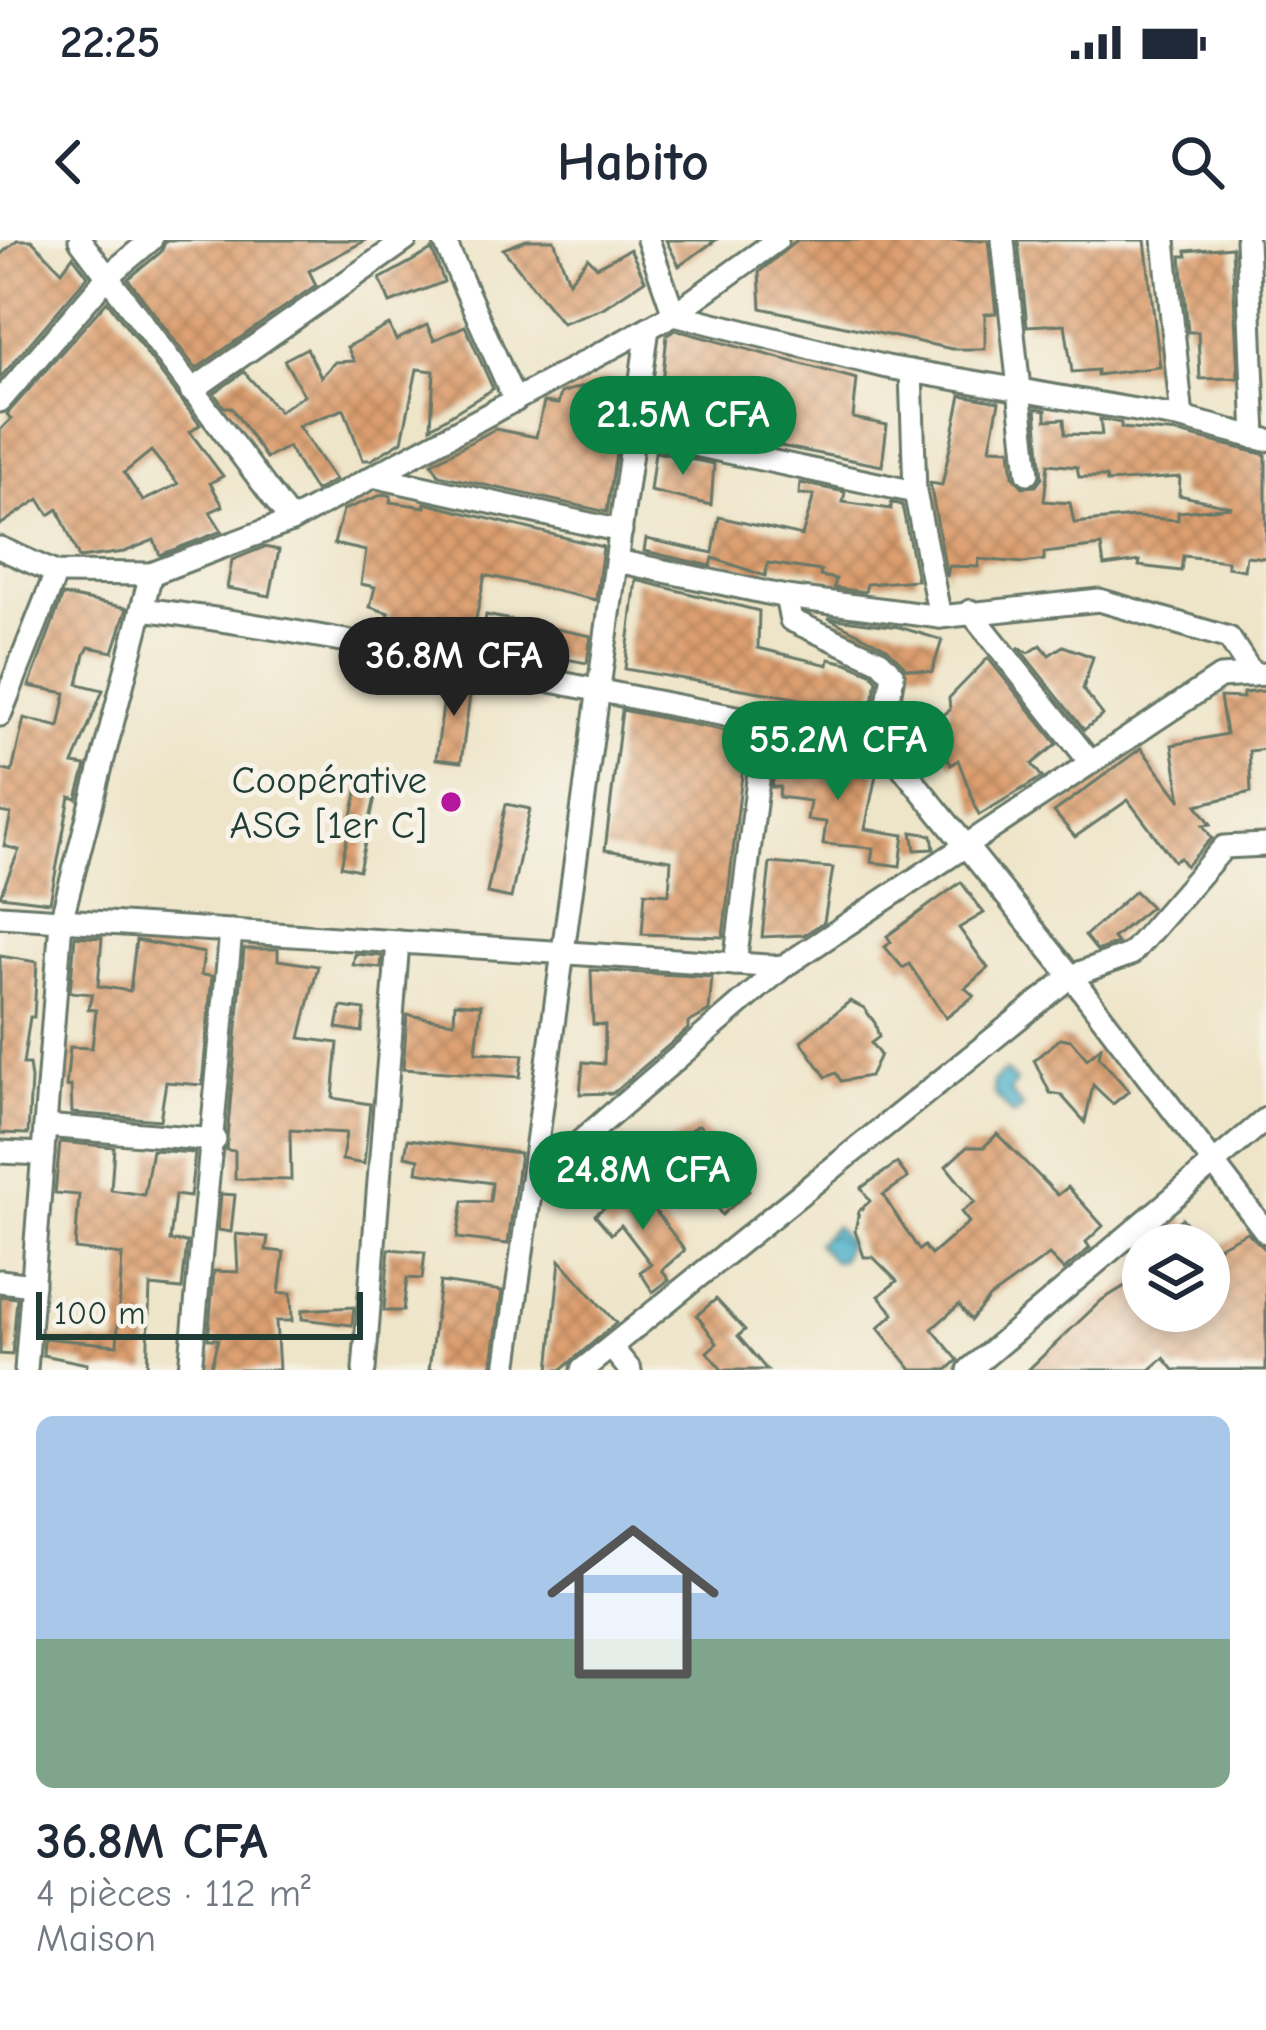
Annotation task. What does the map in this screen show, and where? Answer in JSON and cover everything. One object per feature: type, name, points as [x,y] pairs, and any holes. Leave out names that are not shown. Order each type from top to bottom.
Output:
[{"type":"street","points":[[80,240],[291,521]]},
{"type":"street","points":[[0,401],[110,275],[151,240]]},
{"type":"street","points":[[191,391],[406,240]]},
{"type":"street","points":[[444,240],[515,401]]},
{"type":"street","points":[[647,240],[674,314]]},
{"type":"street","points":[[0,548],[56,573],[151,574],[291,521],[674,314],[777,240]]},
{"type":"street","points":[[1003,240],[1028,473]]},
{"type":"street","points":[[1164,240],[1182,418]]},
{"type":"street","points":[[674,314],[911,371],[1182,418],[1261,439],[1247,240]]},
{"type":"street","points":[[528,1370],[507,1363],[648,328]]},
{"type":"street","points":[[911,371],[915,492],[940,617]]},
{"type":"street","points":[[634,432],[915,492]]},
{"type":"street","points":[[376,477],[621,531]]},
{"type":"street","points":[[617,561],[786,597],[940,617],[1099,600],[1229,638],[1260,675]]},
{"type":"street","points":[[0,715],[6,682],[56,573]]},
{"type":"street","points":[[26,1370],[62,920],[151,574]]},
{"type":"street","points":[[786,597],[791,620],[880,662],[893,675],[881,741]]},
{"type":"street","points":[[142,609],[286,627],[765,724],[881,741],[1071,976],[1266,1232]]},
{"type":"street","points":[[970,611],[1090,763]]},
{"type":"street","points":[[531,1184],[783,967],[1220,677],[1260,675]]},
{"type":"street","points":[[735,964],[765,724]]},
{"type":"street","points":[[582,1370],[1071,976],[1131,954],[1224,847],[1266,845]]},
{"type":"street","points":[[0,916],[783,967]]},
{"type":"street","points":[[190,1370],[231,932]]},
{"type":"street","points":[[364,1370],[398,942]]},
{"type":"street","points":[[969,1370],[1266,1119]]},
{"type":"street","points":[[45,1126],[215,1140]]},
{"type":"street","points":[[0,1152],[43,1154]]},
{"type":"street","points":[[0,1281],[33,1285]]},
{"type":"street","points":[[611,1347],[630,1370]]},
{"type":"water","points":[[1005,1071],[1016,1082],[1010,1092],[1023,1108],[1013,1115],[994,1094],[993,1082]]},
{"type":"water","points":[[835,1226],[848,1242],[841,1260],[833,1261],[817,1243]]},
{"type":"building","points":[[17,240],[31,240],[62,271],[73,256],[88,276],[0,378],[0,255]]},
{"type":"building","points":[[166,240],[366,240],[309,271],[316,285],[196,369],[128,279],[161,252]]},
{"type":"building","points":[[527,240],[554,240],[569,281],[588,258],[597,267],[630,249],[645,280],[603,308],[562,323],[503,249]]},
{"type":"building","points":[[666,240],[716,240],[679,266]]},
{"type":"building","points":[[797,240],[988,240],[996,313],[985,314],[985,349],[952,349],[761,308],[759,272]]},
{"type":"building","points":[[1018,240],[1145,240],[1160,367],[1097,375],[1097,370],[1072,372],[1065,324],[1027,326]]},
{"type":"building","points":[[1232,247],[1238,378],[1200,379],[1198,332],[1188,332],[1181,256],[1187,256],[1186,251]]},
{"type":"building","points":[[432,250],[444,282],[390,303],[380,279]]},
{"type":"building","points":[[107,301],[200,425],[190,432],[223,476],[210,483],[223,506],[210,512],[222,531],[160,555],[154,540],[124,552],[79,558],[58,509],[49,515],[39,499],[0,525],[0,430],[11,419],[7,414]],"holes":[[[151,451],[178,484],[143,501],[124,473]]]},
{"type":"building","points":[[389,325],[396,340],[427,325],[434,340],[465,326],[493,389],[431,427],[434,371],[417,369],[402,441],[371,460],[363,460],[344,409],[298,426],[335,480],[315,491],[288,447],[266,458],[231,407],[224,407],[214,393],[244,372],[279,411],[304,395],[284,360],[307,348],[321,377],[335,362],[354,361],[347,347]]},
{"type":"building","points":[[676,330],[857,379],[853,418],[887,425],[882,466],[658,422],[667,335]]},
{"type":"building","points":[[606,379],[626,381],[622,408],[615,407],[605,445],[617,446],[607,512],[439,475],[432,463],[495,429],[536,437],[544,402],[558,404],[561,393]]},
{"type":"building","points":[[961,395],[999,402],[990,448],[1010,449],[1013,476],[1023,487],[1036,486],[1042,478],[1036,408],[1046,410],[1046,420],[1064,419],[1065,434],[1102,435],[1100,419],[1121,423],[1121,428],[1179,433],[1266,455],[1266,558],[1246,556],[1244,570],[1227,567],[1227,561],[1183,556],[1181,571],[1139,566],[1140,561],[1104,566],[1101,546],[1044,553],[1044,560],[1024,563],[979,559],[978,567],[949,566],[947,577],[930,483],[942,485]],"holes":[[[1048,464],[1077,467],[1079,477],[1106,477],[1107,482],[1180,477],[1179,495],[1232,507],[1178,512],[1178,520],[1134,517],[1074,523],[1070,503],[1044,501]]]},
{"type":"building","points":[[655,452],[714,464],[711,505],[650,491]]},
{"type":"building","points":[[800,483],[845,492],[843,502],[891,509],[891,502],[902,505],[917,580],[867,584],[865,592],[834,588],[836,579],[820,576],[821,571],[768,563],[765,576],[713,558],[711,566],[644,551],[646,539],[713,553],[719,517],[802,536],[814,495],[799,494]]},
{"type":"building","points":[[384,494],[391,496],[390,502],[425,507],[425,503],[603,547],[596,600],[485,575],[474,628],[432,619],[430,631],[387,621],[389,613],[370,607],[375,587],[361,584],[366,551],[334,544],[343,510]]},
{"type":"building","points":[[264,547],[279,550],[270,596],[227,588],[232,560]]},
{"type":"building","points":[[636,580],[759,611],[758,648],[828,665],[829,659],[871,673],[877,680],[869,722],[817,710],[819,702],[625,669]]},
{"type":"building","points":[[63,595],[127,608],[113,652],[89,647],[85,654],[78,684],[103,690],[73,764],[86,766],[77,799],[70,797],[50,902],[0,896],[19,850],[4,846],[11,814],[0,812],[0,769],[12,772],[24,718],[59,727],[66,693],[29,686]]},
{"type":"building","points":[[486,615],[591,636],[587,663],[482,643]]},
{"type":"building","points":[[828,618],[899,627],[942,640],[932,672],[906,668],[887,648]]},
{"type":"building","points":[[1041,645],[1049,655],[1063,646],[1093,657],[1083,689],[1103,715],[1084,730],[1018,647],[1029,653]]},
{"type":"building","points":[[988,658],[1057,744],[1032,764],[1042,777],[979,815],[958,760],[951,765],[943,748],[926,749],[917,734],[950,710],[949,698]]},
{"type":"building","points":[[447,676],[472,680],[461,762],[436,759]]},
{"type":"building","points":[[1266,691],[1266,749],[1249,751],[1251,792],[1197,805],[1211,824],[1203,825],[1212,838],[1186,866],[1180,858],[1174,861],[1128,800],[1075,837],[1054,812],[1141,748],[1181,801],[1172,745],[1226,734],[1220,697],[1243,698],[1243,693]]},
{"type":"building","points":[[622,710],[741,734],[741,741],[746,741],[723,937],[642,934],[645,892],[669,894],[671,860],[605,850]]},
{"type":"building","points":[[786,751],[877,770],[865,829],[904,835],[900,866],[871,862],[873,848],[823,844],[826,822],[807,820],[810,801],[779,797],[780,787],[772,787],[774,772],[783,773]]},
{"type":"building","points":[[359,784],[377,788],[359,870],[341,866]]},
{"type":"building","points":[[506,804],[530,809],[511,898],[487,893]]},
{"type":"building","points":[[912,832],[932,835],[934,849],[915,850]]},
{"type":"building","points":[[770,863],[833,868],[824,922],[804,935],[762,937]]},
{"type":"building","points":[[961,882],[984,913],[959,928],[988,968],[965,988],[974,996],[946,1018],[909,964],[903,968],[885,947],[891,942],[887,936]]},
{"type":"building","points":[[1135,891],[1151,907],[1113,938],[1117,943],[1097,951],[1085,936]]},
{"type":"building","points":[[75,936],[102,938],[98,986],[130,991],[136,940],[204,953],[201,975],[212,976],[202,1085],[166,1082],[160,1120],[72,1113],[71,1086],[66,1087],[70,1047],[92,1048],[96,1010],[88,1009],[92,994],[70,992]]},
{"type":"building","points":[[244,949],[278,949],[278,960],[318,966],[300,1038],[338,1043],[333,1098],[370,1104],[364,1164],[342,1160],[346,1133],[290,1130],[291,1180],[235,1179],[235,1151],[226,1150]]},
{"type":"building","points":[[355,954],[382,956],[381,968],[353,965]]},
{"type":"building","points":[[0,956],[37,962],[34,1017],[30,1017],[23,1064],[29,1064],[31,1079],[28,1134],[0,1133]]},
{"type":"building","points":[[591,970],[712,977],[709,1011],[688,1023],[688,1029],[613,1093],[580,1094],[583,1062],[604,1064],[605,1025],[593,1024]]},
{"type":"building","points":[[850,1001],[864,1008],[875,1023],[879,1037],[871,1043],[880,1055],[870,1076],[841,1081],[836,1073],[826,1077],[801,1041]]},
{"type":"building","points":[[455,1003],[481,1005],[476,1052],[523,1055],[520,1077],[403,1069],[407,1015],[454,1022]]},
{"type":"building","points":[[341,1007],[365,1010],[362,1032],[337,1028]]},
{"type":"building","points":[[1061,1038],[1071,1040],[1087,1059],[1101,1047],[1099,1057],[1129,1091],[1113,1104],[1093,1085],[1085,1122],[1061,1095],[1050,1093],[1034,1060]]},
{"type":"building","points":[[699,1125],[734,1164],[730,1170],[749,1191],[722,1215],[701,1187],[708,1180],[670,1141]]},
{"type":"building","points":[[997,1134],[1058,1195],[1068,1187],[1103,1226],[1086,1242],[1090,1248],[1064,1270],[1049,1255],[989,1298],[971,1320],[959,1305],[932,1329],[958,1360],[947,1370],[912,1370],[878,1328],[894,1314],[879,1296],[897,1281],[873,1257],[864,1257],[855,1231],[859,1211],[870,1201],[861,1188],[897,1163],[908,1178],[883,1195],[919,1250],[924,1246],[931,1255],[969,1222],[961,1212],[975,1202],[946,1166],[967,1147],[984,1147]]},
{"type":"building","points":[[408,1139],[520,1153],[508,1244],[457,1238],[463,1201],[490,1202],[492,1183],[417,1172],[419,1159],[405,1156]]},
{"type":"building","points":[[60,1142],[114,1147],[111,1190],[144,1195],[152,1150],[195,1153],[190,1197],[175,1195],[170,1241],[187,1242],[182,1289],[150,1286],[147,1370],[86,1370],[87,1364],[43,1355],[44,1338],[117,1345],[122,1255],[75,1249],[79,1195],[55,1193]]},
{"type":"building","points":[[634,1183],[685,1250],[662,1270],[669,1280],[653,1292],[640,1272],[651,1264],[621,1225],[611,1234],[595,1215]]},
{"type":"building","points":[[221,1194],[235,1195],[231,1232],[218,1230]]},
{"type":"building","points":[[1247,1232],[1266,1250],[1266,1370],[1174,1370],[1164,1358],[1150,1370],[1028,1370],[1102,1300],[1122,1288],[1122,1332],[1230,1332],[1230,1240]]},
{"type":"building","points":[[236,1234],[268,1237],[266,1250],[284,1252],[279,1293],[291,1293],[292,1321],[276,1321],[279,1370],[210,1370],[218,1339],[208,1339],[214,1271],[238,1272]]},
{"type":"building","points":[[389,1249],[425,1252],[422,1279],[407,1278],[403,1311],[384,1311]]},
{"type":"building","points":[[560,1260],[616,1323],[561,1370],[549,1370]]},
{"type":"building","points":[[440,1282],[502,1291],[491,1370],[429,1370]]},
{"type":"building","points":[[0,1296],[17,1298],[12,1355],[0,1354]]},
{"type":"building","points":[[716,1299],[745,1330],[738,1336],[767,1370],[722,1370],[707,1352],[717,1343],[697,1315]]},
{"type":"building","points":[[354,1307],[352,1325],[302,1319],[302,1310]]},
{"type":"place","name":"Coopérative ASG [1er C]","points":[[451,802]]}]
